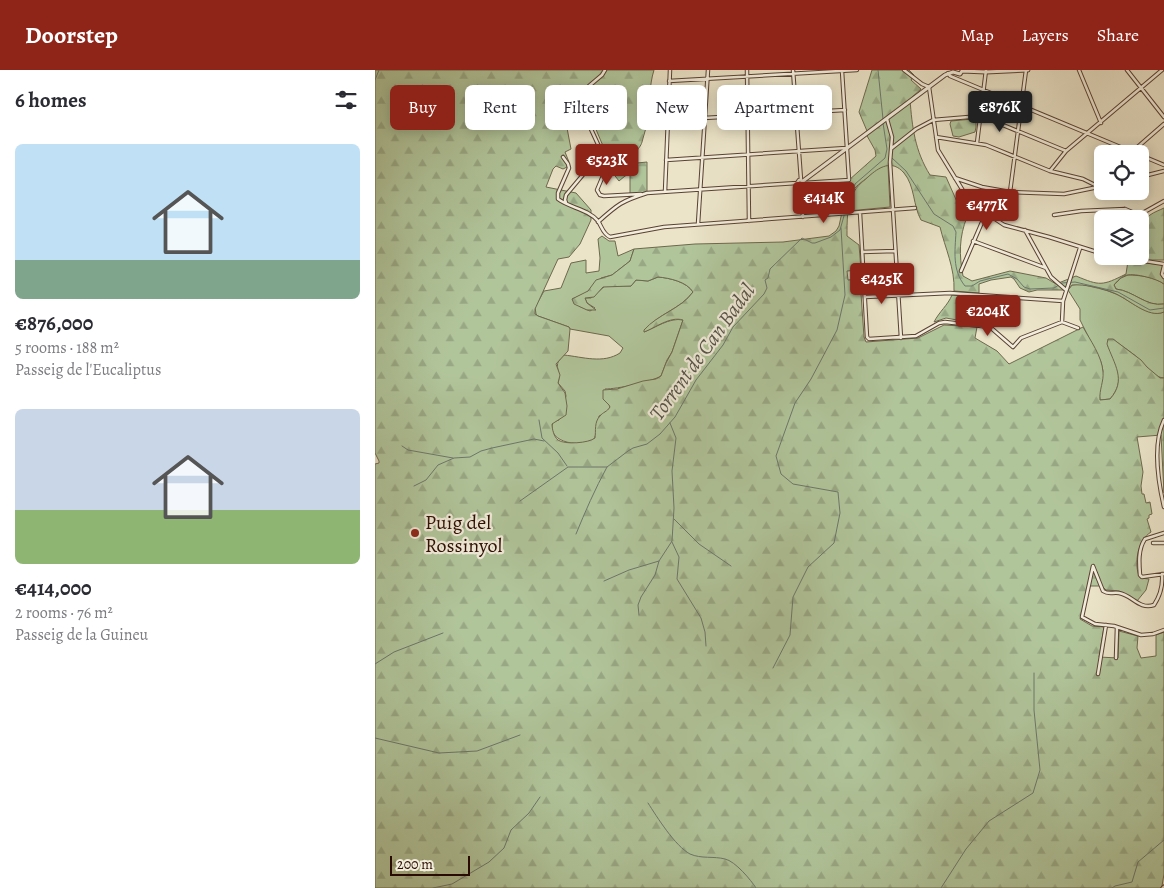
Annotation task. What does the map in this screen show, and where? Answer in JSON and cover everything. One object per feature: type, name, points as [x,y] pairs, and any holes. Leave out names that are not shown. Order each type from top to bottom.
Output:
[{"type":"street","points":[[605,70],[589,86],[585,100],[591,132],[601,150],[605,171],[597,186],[597,190],[600,195],[604,196],[797,183],[803,181],[849,180],[842,71]]},
{"type":"street","points":[[665,192],[670,70]]},
{"type":"street","points":[[707,85],[708,70]]},
{"type":"street","points":[[747,70],[747,85]]},
{"type":"street","points":[[793,70],[794,85]]},
{"type":"street","points":[[669,81],[857,70]]},
{"type":"street","points":[[903,70],[929,87]]},
{"type":"street","points":[[803,181],[953,71],[1027,70],[1010,192]]},
{"type":"street","points":[[1079,70],[1101,122]]},
{"type":"street","points":[[1127,70],[1164,116]]},
{"type":"street","points":[[1050,170],[1087,133],[1162,70]]},
{"type":"street","points":[[977,143],[986,71]]},
{"type":"street","points":[[958,79],[961,72]]},
{"type":"street","points":[[948,74],[1115,145]]},
{"type":"street","points":[[929,87],[938,150],[965,194],[986,213],[1004,225],[1049,236],[1094,252]]},
{"type":"street","points":[[832,111],[845,110]]},
{"type":"street","points":[[892,148],[916,129],[933,120],[981,116],[1067,151]]},
{"type":"street","points":[[885,120],[891,132],[892,148],[890,162],[901,338]]},
{"type":"street","points":[[1140,145],[1164,124]]},
{"type":"street","points":[[698,224],[703,130]]},
{"type":"street","points":[[747,130],[749,221]]},
{"type":"street","points":[[797,130],[803,181],[801,186],[803,217]]},
{"type":"street","points":[[936,137],[977,143],[1050,170],[1083,179],[1094,184]]},
{"type":"street","points":[[666,160],[848,148]]},
{"type":"street","points":[[567,204],[565,200],[566,195],[597,158],[601,150]]},
{"type":"street","points":[[563,157],[569,168],[557,197],[559,200],[591,216],[598,222],[606,236],[610,237],[664,227],[915,208]]},
{"type":"street","points":[[1149,158],[1164,164]]},
{"type":"street","points":[[1149,175],[1164,171]]},
{"type":"street","points":[[954,178],[982,187],[1010,192],[1064,194],[1094,187]]},
{"type":"street","points":[[797,183],[801,186]]},
{"type":"street","points":[[598,222],[615,206],[647,194]]},
{"type":"street","points":[[1054,214],[1081,210],[1125,209],[1139,215],[1164,201]]},
{"type":"street","points":[[860,213],[864,297],[867,337],[869,339],[916,336],[939,323],[945,322],[989,327],[1013,347],[1021,338],[1062,322],[1078,328]]},
{"type":"street","points":[[961,271],[986,213]]},
{"type":"street","points":[[1025,230],[1051,277],[1066,290]]},
{"type":"street","points":[[973,241],[1046,268]]},
{"type":"street","points":[[1062,322],[1063,301],[1080,248]]},
{"type":"street","points":[[862,252],[895,251]]},
{"type":"street","points":[[1149,262],[1164,265],[1162,274],[1164,277]]},
{"type":"street","points":[[864,297],[950,293],[1063,301]]},
{"type":"street","points":[[1164,420],[1157,440],[1164,508]]},
{"type":"street","points":[[1164,533],[1145,539],[1142,543],[1139,561],[1140,576],[1163,574],[1163,583],[1154,605],[1147,606],[1121,594],[1106,593],[1093,566],[1082,618],[1093,623],[1117,627],[1144,635],[1164,630]]},
{"type":"street","points":[[1153,543],[1164,543]]},
{"type":"street","points":[[1098,674],[1106,625]]},
{"type":"street","points":[[1116,658],[1117,627]]},
{"type":"green space","points":[[375,70],[654,70],[650,85],[637,85],[637,130],[645,130],[641,145],[635,154],[635,160],[637,163],[647,162],[647,192],[630,194],[630,174],[619,181],[612,172],[608,171],[606,153],[596,130],[627,130],[627,85],[545,85],[545,130],[567,130],[571,149],[565,152],[569,162],[567,167],[563,169],[556,166],[546,187],[576,193],[591,210],[591,220],[580,244],[569,257],[558,259],[535,309],[535,314],[538,316],[570,329],[568,351],[556,364],[560,375],[558,383],[565,393],[566,415],[552,424],[552,426],[553,433],[558,440],[561,442],[577,443],[595,438],[598,418],[610,407],[603,399],[603,390],[617,389],[661,376],[683,320],[673,320],[644,332],[644,330],[682,303],[693,292],[682,283],[658,277],[648,281],[636,280],[631,286],[603,287],[594,297],[585,298],[587,303],[596,310],[587,310],[574,304],[572,299],[588,291],[596,280],[612,275],[630,261],[634,249],[695,244],[783,242],[829,236],[839,226],[849,180],[876,156],[859,112],[872,70],[909,70],[914,75],[911,80],[921,89],[910,99],[913,129],[921,157],[930,175],[946,177],[958,204],[967,217],[962,232],[961,246],[963,276],[972,281],[1010,271],[1046,278],[1056,284],[1076,276],[1091,282],[1106,283],[1126,274],[1127,265],[1149,265],[1149,263],[1164,265],[1164,284],[1152,278],[1127,275],[1123,276],[1114,285],[1116,289],[1151,303],[1164,304],[1164,312],[1158,313],[1145,311],[1109,291],[1082,285],[1072,285],[1068,290],[1037,290],[1029,292],[1020,288],[1011,277],[979,284],[979,293],[954,291],[951,266],[940,227],[921,220],[908,178],[904,173],[895,166],[890,165],[877,170],[855,188],[849,204],[847,236],[859,245],[861,270],[847,271],[848,280],[860,279],[864,337],[866,342],[918,338],[944,325],[977,327],[975,338],[997,351],[1009,364],[1083,327],[1095,348],[1102,366],[1103,375],[1100,400],[1110,399],[1118,385],[1118,372],[1107,344],[1108,339],[1113,339],[1141,360],[1160,378],[1164,378],[1164,493],[1161,435],[1137,437],[1143,472],[1142,494],[1144,494],[1146,503],[1150,502],[1152,514],[1147,519],[1151,532],[1140,546],[1137,559],[1140,578],[1149,579],[1146,590],[1137,601],[1119,591],[1106,590],[1102,586],[1089,586],[1080,619],[1092,626],[1104,627],[1099,657],[1118,658],[1119,631],[1138,636],[1137,648],[1141,658],[1156,656],[1156,635],[1164,632],[1164,874],[1162,886],[1160,888],[375,888],[375,464],[379,463],[379,461],[375,453]]},
{"type":"green space","points":[[976,119],[975,132],[959,137],[953,136],[951,121]]},
{"type":"green space","points":[[882,165],[888,165],[890,207],[848,211],[856,189]]},
{"type":"green space","points":[[1164,208],[1164,260],[1149,260],[1149,216]]},
{"type":"green space","points":[[602,236],[609,241],[615,241],[618,256],[634,249],[630,261],[612,275],[601,278],[586,293],[572,299],[579,306],[590,311],[595,308],[587,303],[585,298],[591,298],[605,286],[631,286],[636,280],[648,281],[658,277],[682,283],[693,292],[682,303],[655,321],[644,332],[668,321],[683,320],[661,376],[634,385],[605,389],[610,407],[607,412],[599,416],[594,439],[583,443],[567,442],[555,435],[552,429],[553,422],[559,420],[566,396],[565,391],[558,383],[558,362],[564,355],[593,359],[607,358],[620,353],[623,348],[609,336],[570,329],[538,316],[535,307],[544,291],[561,288],[571,263],[586,260],[586,273],[599,271],[598,239]]},
{"type":"green space","points":[[1128,275],[1147,277],[1164,284],[1164,304],[1151,303],[1116,289],[1114,285],[1121,278]]},
{"type":"green space","points":[[1080,284],[1112,292],[1145,311],[1152,313],[1164,312],[1164,378],[1155,375],[1113,339],[1108,346],[1117,366],[1118,386],[1110,399],[1100,400],[1099,391],[1103,371],[1101,362],[1080,320],[1080,309],[1068,290],[1072,285]]},
{"type":"green space","points":[[952,295],[980,298],[980,302],[1003,315],[1002,318],[989,314],[958,310],[957,320],[946,318],[934,322]]},
{"type":"waterway","points":[[375,80],[379,70]]},
{"type":"waterway","name":"Torrent de Can Badal","points":[[878,70],[883,119]]},
{"type":"waterway","name":"Torrent de Can Badal","points":[[520,501],[568,467],[607,467],[628,451],[647,444],[660,434],[675,417],[696,380],[723,345],[733,327],[764,294],[767,288],[765,280],[768,278],[770,269],[802,238],[815,243],[831,237],[840,230],[855,184],[885,158],[887,149],[883,123]]},
{"type":"waterway","points":[[892,158],[906,171],[934,214],[953,226],[956,232],[956,267],[965,286],[972,286],[980,281],[1008,274],[1017,279],[1024,287],[1030,289],[1054,288],[1062,283],[1075,282],[1118,292],[1150,310],[1164,308]]},
{"type":"waterway","points":[[773,668],[790,635],[793,597],[808,567],[834,543],[840,513],[838,492],[793,484],[781,474],[776,456],[795,403],[811,379],[837,330],[845,295],[841,228]]},
{"type":"waterway","points":[[539,420],[542,438],[558,453],[567,466]]},
{"type":"waterway","points":[[639,615],[638,605],[641,597],[655,575],[659,561],[672,541],[674,508],[672,471],[676,438],[670,423]]},
{"type":"waterway","points":[[414,486],[426,480],[438,465],[454,458],[470,457],[481,451],[534,439],[544,441]]},
{"type":"waterway","points":[[402,446],[408,450],[453,458]]},
{"type":"waterway","points":[[576,534],[607,467]]},
{"type":"waterway","points":[[674,519],[699,544],[731,566]]},
{"type":"waterway","points":[[672,542],[679,557],[677,579],[701,618],[706,646]]},
{"type":"waterway","points":[[604,581],[629,570],[659,561]]},
{"type":"waterway","points":[[375,664],[394,652],[443,633]]},
{"type":"waterway","points":[[941,888],[966,849],[989,821],[1033,793],[1040,770],[1034,710],[1034,673]]},
{"type":"waterway","points":[[375,738],[439,753],[477,751],[520,735]]},
{"type":"waterway","points":[[433,888],[452,884],[489,862],[504,848],[511,830],[529,813],[540,797]]},
{"type":"waterway","points":[[648,803],[667,831],[684,850],[694,856],[729,860],[742,871],[756,888]]},
{"type":"waterway","points":[[1112,888],[1132,882],[1138,862],[1164,840]]},
{"type":"place","name":"Puig del Rossinyol","points":[[415,533]]}]
